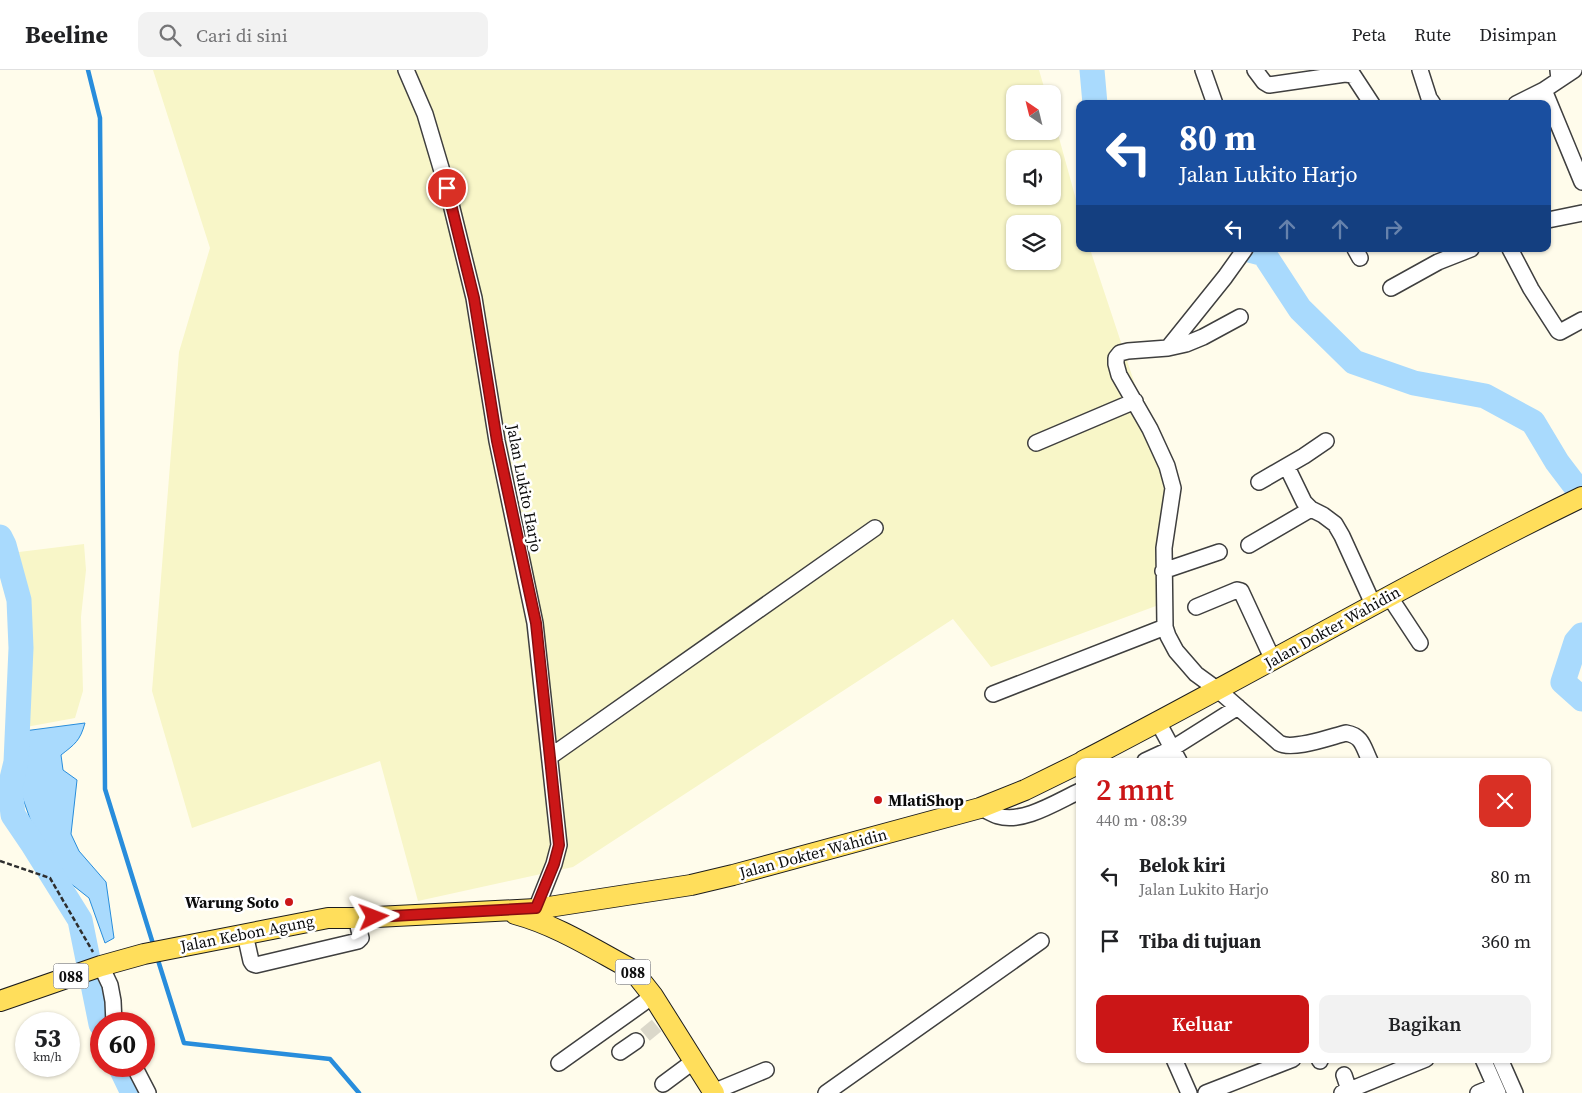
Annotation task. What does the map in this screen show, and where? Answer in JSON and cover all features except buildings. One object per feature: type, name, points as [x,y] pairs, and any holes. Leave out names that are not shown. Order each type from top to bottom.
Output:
[{"type":"main road","name":"Jalan Dokter Wahidin","points":[[1090,758],[1381,600],[1582,497]]},
{"type":"main road","name":"Jalan Dokter Wahidin","points":[[535,914],[708,881],[980,808],[1025,790],[1076,765]]},
{"type":"main road","name":"Jalan Kebon Agung","points":[[0,1002],[101,966],[171,947],[328,918],[501,910],[535,914],[554,927],[629,968],[654,996],[665,1019],[714,1093]]},
{"type":"street","name":"Jalan Lukito Harjo","points":[[406,70],[425,114],[447,188],[474,298],[497,441],[536,623],[559,845],[554,864],[535,914]]},
{"type":"street","points":[[1203,70],[1214,100]]},
{"type":"street","points":[[1255,70],[1264,82],[1269,85],[1345,74],[1353,75],[1369,100]]},
{"type":"street","points":[[1420,70],[1430,100]]},
{"type":"street","points":[[1524,100],[1544,90],[1559,75],[1574,70]]},
{"type":"street","points":[[1544,90],[1548,100]]},
{"type":"street","points":[[1551,107],[1582,182]]},
{"type":"street","points":[[1551,219],[1582,213]]},
{"type":"street","points":[[1168,348],[1243,252]]},
{"type":"street","points":[[1391,288],[1438,262],[1463,252]]},
{"type":"street","points":[[1512,252],[1531,289],[1558,331],[1560,332],[1582,320]]},
{"type":"street","points":[[1240,317],[1186,344],[1168,348],[1128,351],[1120,353],[1116,358],[1119,375],[1150,429],[1167,466],[1172,488],[1164,548],[1165,627],[1176,652],[1196,674],[1218,690],[1272,738],[1284,746],[1294,746],[1346,733],[1354,734],[1360,739],[1369,758]]},
{"type":"street","points":[[1036,443],[1135,401]]},
{"type":"street","points":[[1259,482],[1287,467],[1326,441]]},
{"type":"street","points":[[1287,467],[1304,502],[1311,509],[1335,524],[1381,600],[1420,643]]},
{"type":"street","points":[[1249,546],[1311,509]]},
{"type":"street","points":[[550,756],[875,528]]},
{"type":"street","points":[[1163,571],[1219,552]]},
{"type":"street","points":[[1196,607],[1237,590],[1241,591],[1273,660]]},
{"type":"street","points":[[993,694],[1165,627]]},
{"type":"street","points":[[1160,758],[1176,755],[1238,707]]},
{"type":"street","points":[[1158,722],[1176,755]]},
{"type":"street","points":[[980,808],[999,816],[1012,818],[1029,814],[1076,796]]},
{"type":"street","points":[[245,934],[251,961],[256,965],[358,941],[361,938],[356,918]]},
{"type":"street","points":[[826,1093],[1041,942]]},
{"type":"street","points":[[101,966],[110,985],[113,1012]]},
{"type":"street","points":[[559,1063],[654,996]]},
{"type":"street","points":[[620,1052],[640,1038]]},
{"type":"street","points":[[663,1084],[694,1062]]},
{"type":"street","points":[[1176,1063],[1189,1093]]},
{"type":"street","points":[[1206,1093],[1283,1063]]},
{"type":"street","points":[[1344,1075],[1347,1092],[1416,1063]]},
{"type":"street","points":[[1478,1093],[1496,1089],[1485,1063]]},
{"type":"street","points":[[1502,1063],[1515,1093]]},
{"type":"street","points":[[714,1093],[766,1070]]},
{"type":"street","points":[[140,1077],[148,1093]]},
{"type":"path","points":[[0,861],[50,878],[101,966]]},
{"type":"shaded area","points":[[153,70],[1039,70],[1043,85],[1006,85],[1006,140],[1060,140],[1076,199],[1076,252],[1091,252],[1166,478],[1164,603],[991,667],[953,619],[573,867],[418,901],[380,761],[192,828],[152,691],[179,352],[210,248]]},
{"type":"shaded area","points":[[84,544],[86,570],[81,617],[83,691],[75,718],[26,727],[27,607],[19,552]]},
{"type":"water","points":[[85,723],[76,742],[61,755],[63,770],[77,780],[71,834],[79,851],[106,882],[114,938],[105,943],[89,898],[65,879],[33,827],[18,785],[24,731]]},
{"type":"waterway","points":[[88,70],[100,118],[105,789],[154,947]]},
{"type":"waterway","points":[[1092,70],[1095,100]]},
{"type":"waterway","points":[[1256,252],[1264,254],[1300,309],[1354,362],[1414,383],[1485,396],[1533,422],[1557,462],[1582,495]]},
{"type":"waterway","points":[[0,537],[4,545],[19,600],[21,648],[16,762],[10,787],[13,815],[80,920],[99,1012]]},
{"type":"waterway","points":[[1582,635],[1576,642],[1563,682],[1582,699]]},
{"type":"waterway","points":[[157,957],[184,1043],[330,1059],[359,1093]]},
{"type":"waterway","points":[[125,1077],[133,1093]]},
{"type":"tunnel","points":[[645,1035],[662,1021]]},
{"type":"place","name":"MlatiShop","points":[[878,800]]},
{"type":"place","name":"Warung Soto","points":[[289,902]]},
{"type":"route","points":[[374,917],[536,908],[554,864],[559,845],[536,623],[497,441],[474,298],[447,188]]}]
